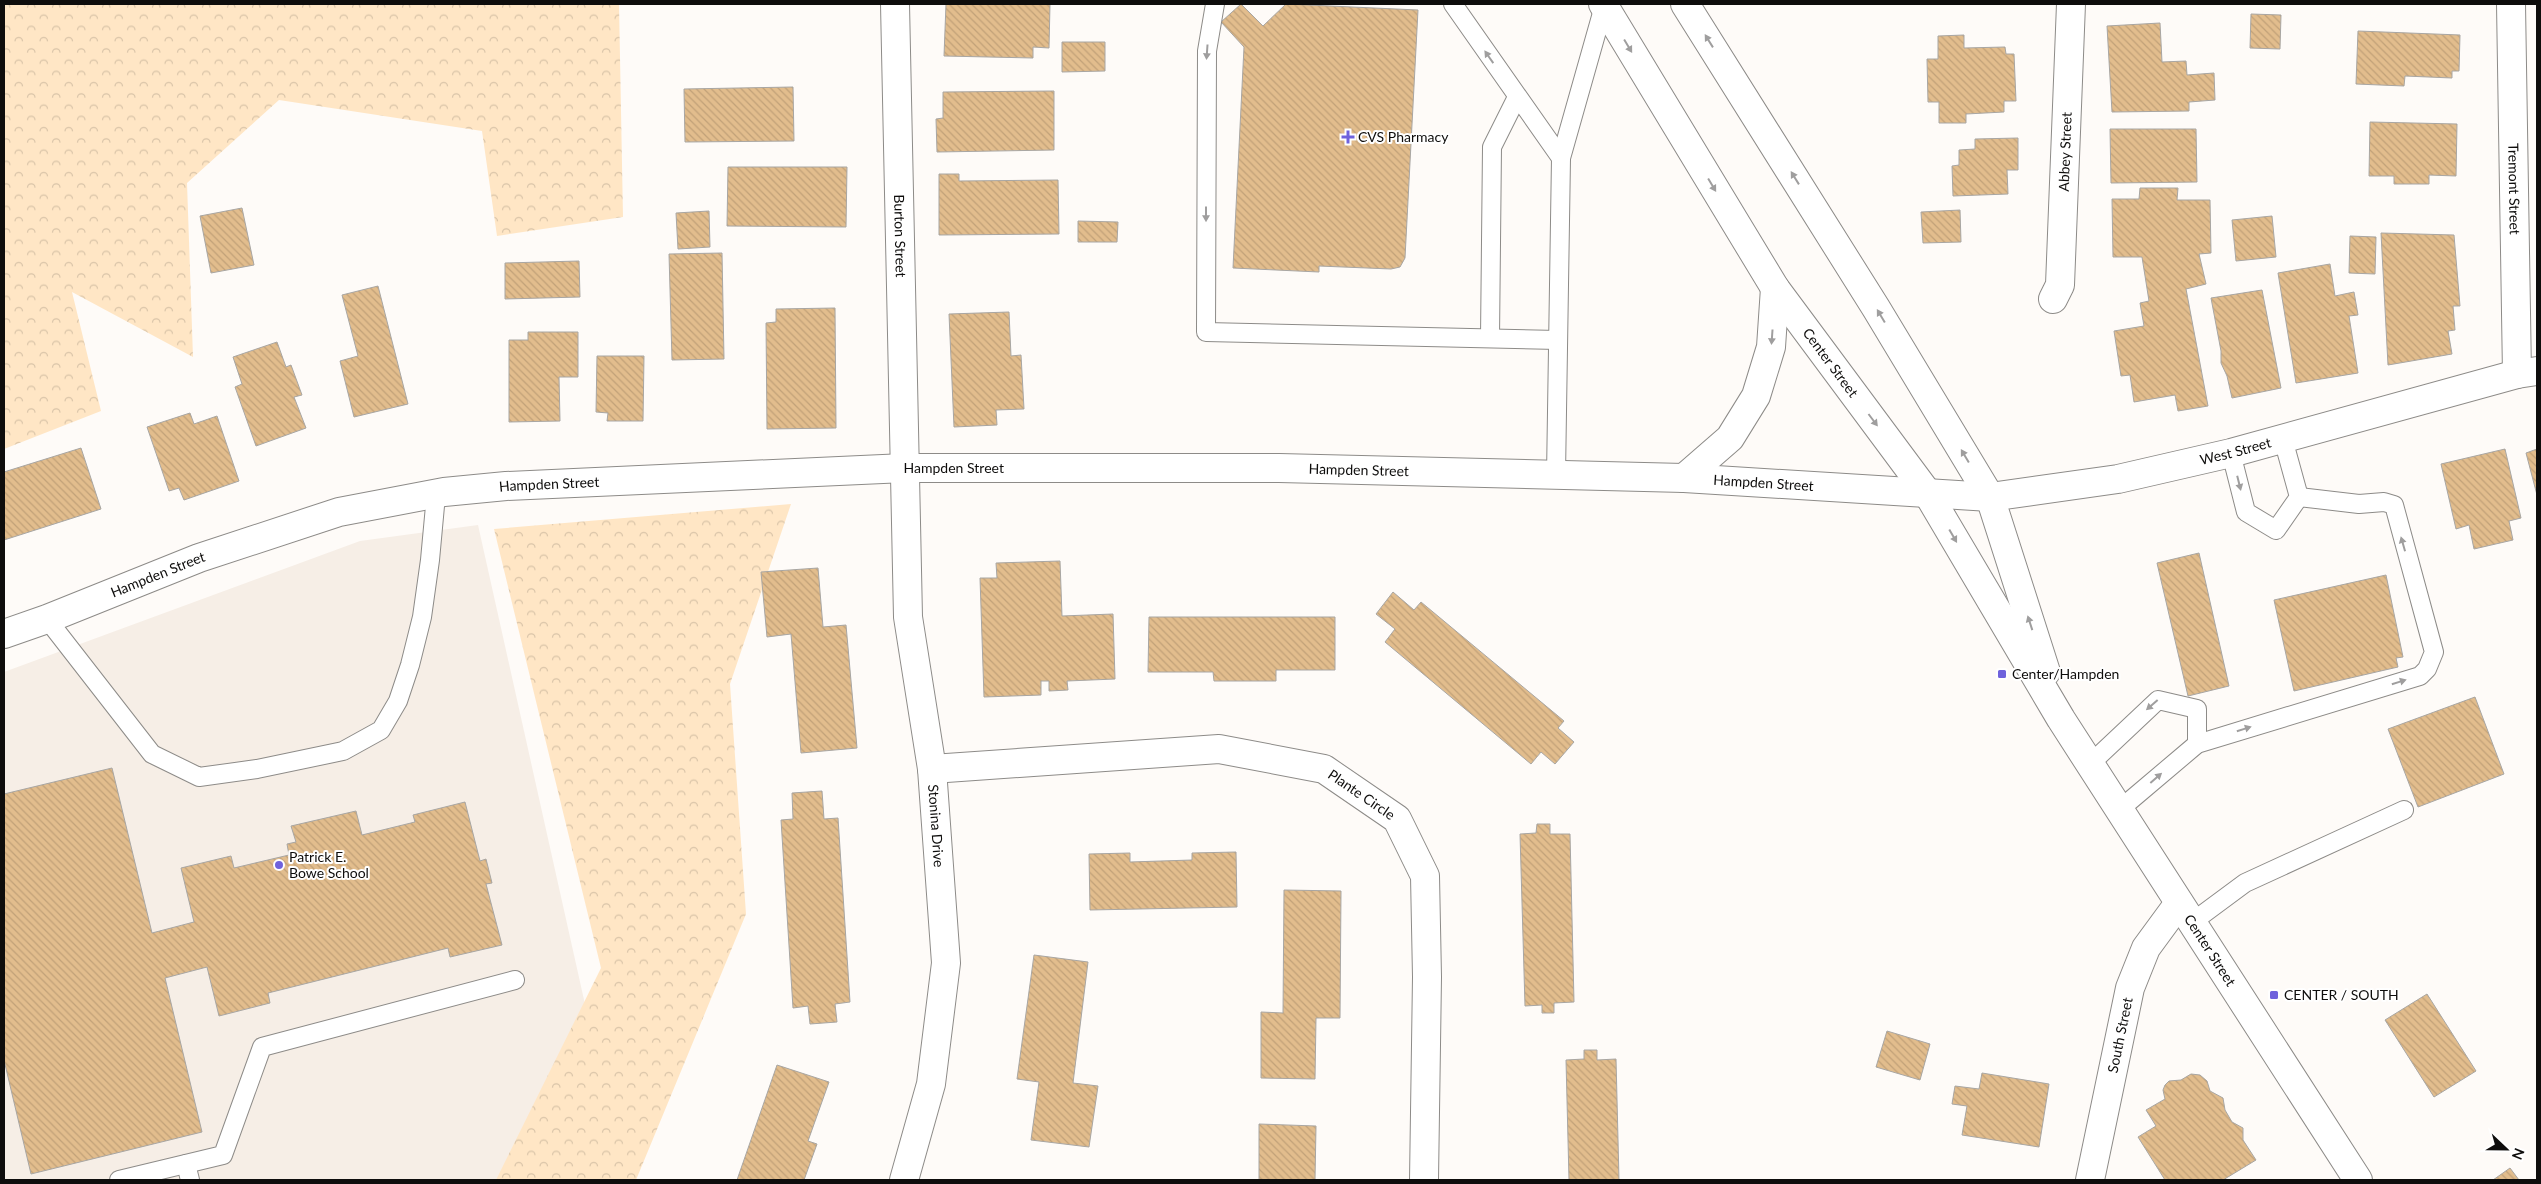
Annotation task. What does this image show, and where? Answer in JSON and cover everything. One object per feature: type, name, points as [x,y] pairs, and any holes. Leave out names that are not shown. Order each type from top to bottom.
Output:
[{"type":"main road","name":"Burton Street","points":[[895,4],[905,468]]},
{"type":"main road","name":"Center Street","points":[[1686,4],[1876,308],[1990,497],[2061,719]]},
{"type":"main road","name":"Abbey Street","points":[[2053,300],[2060,285],[2071,4]]},
{"type":"main road","name":"Tremont Street","points":[[2511,4],[2527,373]]},
{"type":"main road","name":"Center Street","points":[[1604,5],[1775,288],[1928,494],[2061,719],[2358,1180]]},
{"type":"main road","points":[[1684,478],[1730,438],[1756,396],[1771,347],[1775,288]]},
{"type":"main road","name":"West Street","points":[[1928,494],[1990,497],[2118,478],[2231,453],[2527,373]]},
{"type":"main road","name":"Hampden Street","points":[[4,634],[47,619],[199,558],[339,512],[444,492],[506,486],[905,468],[1280,468],[1684,478],[1928,494]]},
{"type":"main road","name":"Stonina Drive","points":[[904,1180],[931,1084],[946,963],[932,769],[908,617],[905,468]]},
{"type":"main road","name":"Plante Circle","points":[[932,769],[1220,749],[1324,769],[1397,818],[1425,876],[1427,977],[1424,1180]]},
{"type":"main road","name":"South Street","points":[[2090,1180],[2130,988],[2146,948],[2185,913]]},
{"type":"lane","points":[[1215,4],[1207,51],[1206,332],[1558,340]]},
{"type":"lane","points":[[1453,4],[1561,158]]},
{"type":"lane","points":[[1556,475],[1561,158],[1604,5]]},
{"type":"lane","points":[[1490,338],[1492,147],[1517,97]]},
{"type":"lane","points":[[2283,438],[2299,497]]},
{"type":"lane","points":[[2231,453],[2246,512],[2276,530],[2299,497]]},
{"type":"lane","points":[[47,619],[152,754],[199,777],[258,769],[343,751],[381,730],[398,701],[410,665],[422,617],[436,495]]},
{"type":"lane","points":[[2119,810],[2197,744],[2420,676],[2428,669],[2434,652],[2394,505],[2384,502],[2358,504],[2299,497]]},
{"type":"lane","points":[[2090,764],[2158,700],[2197,709],[2197,744]]},
{"type":"lane","points":[[2185,913],[2245,883],[2404,810]]},
{"type":"lane","points":[[119,1180],[188,1172],[223,1155],[262,1047],[515,980]]},
{"type":"shaded area","name":"Patrick E. Bowe School","points":[[478,525],[597,1058],[588,1180],[4,1180],[4,672],[360,541]]},
{"type":"green space","points":[[619,4],[623,217],[497,236],[482,131],[279,100],[187,183],[193,357],[72,292],[101,411],[4,449],[4,5]]},
{"type":"green space","points":[[791,504],[730,684],[746,914],[636,1180],[496,1180],[601,968],[494,529]]},
{"type":"building","points":[[946,4],[1050,4],[1049,48],[1033,47],[1033,58],[944,56]]},
{"type":"building","points":[[1241,4],[1263,26],[1286,4],[1418,10],[1405,258],[1400,267],[1391,269],[1319,266],[1319,272],[1233,268],[1244,47],[1221,22]]},
{"type":"building","points":[[2251,14],[2281,15],[2280,49],[2250,48]]},
{"type":"building","points":[[2160,23],[2162,62],[2186,61],[2187,75],[2214,73],[2215,100],[2189,102],[2189,111],[2112,112],[2107,26]]},
{"type":"building","points":[[2358,31],[2460,35],[2459,71],[2452,71],[2452,78],[2405,76],[2404,86],[2356,84]]},
{"type":"building","points":[[1964,35],[1964,48],[2005,47],[2006,54],[2014,54],[2016,101],[2004,101],[2004,112],[1966,114],[1966,123],[1939,123],[1939,102],[1928,102],[1927,59],[1938,59],[1938,36]]},
{"type":"building","points":[[1062,42],[1105,42],[1105,71],[1062,72]]},
{"type":"building","points":[[793,87],[794,141],[685,142],[684,89]]},
{"type":"building","points":[[1054,91],[1054,150],[937,152],[936,119],[943,118],[943,92]]},
{"type":"building","points":[[2370,122],[2457,124],[2456,176],[2429,175],[2429,184],[2394,184],[2394,176],[2369,176]]},
{"type":"building","points":[[2110,129],[2196,129],[2197,182],[2111,183]]},
{"type":"building","points":[[2018,138],[2018,170],[2007,170],[2008,194],[1953,196],[1952,166],[1959,165],[1959,150],[1975,149],[1975,139]]},
{"type":"building","points":[[728,167],[847,167],[846,227],[727,226]]},
{"type":"building","points":[[939,174],[959,174],[959,181],[1058,180],[1059,234],[939,235]]},
{"type":"building","points":[[2140,188],[2178,188],[2177,200],[2210,200],[2211,253],[2199,254],[2206,284],[2186,289],[2208,406],[2178,411],[2175,395],[2134,402],[2130,375],[2121,376],[2114,331],[2144,326],[2140,303],[2149,301],[2142,257],[2113,257],[2112,199],[2139,199]]},
{"type":"building","points":[[242,208],[254,265],[211,273],[200,216]]},
{"type":"building","points":[[1960,210],[1961,242],[1923,243],[1921,212]]},
{"type":"building","points":[[709,211],[710,247],[678,249],[676,213]]},
{"type":"building","points":[[2272,216],[2276,257],[2236,261],[2232,220]]},
{"type":"building","points":[[1078,221],[1118,222],[1117,242],[1078,242]]},
{"type":"building","points":[[2381,233],[2454,235],[2460,306],[2453,306],[2455,330],[2448,331],[2452,354],[2388,365]]},
{"type":"building","points":[[2350,236],[2376,237],[2375,274],[2349,273]]},
{"type":"building","points":[[722,253],[724,359],[672,360],[669,254]]},
{"type":"building","points":[[579,261],[580,297],[505,299],[505,263]]},
{"type":"building","points":[[2330,264],[2335,296],[2354,292],[2358,315],[2349,316],[2358,373],[2296,383],[2278,273]]},
{"type":"building","points":[[378,286],[408,404],[354,417],[340,361],[358,356],[342,295]]},
{"type":"building","points":[[2262,290],[2281,388],[2232,398],[2227,376],[2221,363],[2221,351],[2211,298]]},
{"type":"building","points":[[835,308],[836,428],[767,429],[766,323],[776,322],[776,309]]},
{"type":"building","points":[[1009,312],[1011,356],[1021,355],[1024,409],[996,410],[997,425],[954,427],[949,314]]},
{"type":"building","points":[[528,332],[578,332],[578,377],[559,377],[560,421],[509,422],[509,340],[528,340]]},
{"type":"building","points":[[277,342],[286,367],[291,365],[302,395],[294,397],[306,428],[256,446],[235,387],[242,384],[233,357]]},
{"type":"building","points":[[597,356],[644,356],[643,421],[607,421],[608,413],[596,412]]},
{"type":"building","points":[[190,413],[194,424],[217,416],[239,481],[184,500],[179,488],[169,491],[147,427]]},
{"type":"building","points":[[81,448],[101,509],[4,540],[4,472]]},
{"type":"building","points":[[2505,449],[2521,518],[2509,521],[2513,540],[2474,549],[2469,525],[2456,529],[2441,464]]},
{"type":"building","points":[[2537,449],[2537,495],[2526,453]]},
{"type":"building","points":[[2199,553],[2229,686],[2188,696],[2157,563]]},
{"type":"building","points":[[1060,561],[1062,616],[1113,614],[1115,679],[1067,681],[1068,690],[1049,691],[1049,681],[1041,681],[1041,695],[984,697],[980,578],[997,578],[996,563]]},
{"type":"building","points":[[818,568],[823,627],[846,625],[857,748],[801,753],[791,634],[767,637],[761,572]]},
{"type":"building","points":[[2386,575],[2403,657],[2396,658],[2398,667],[2294,691],[2274,600]]},
{"type":"building","points":[[1393,592],[1414,610],[1421,602],[1564,721],[1558,728],[1574,742],[1555,764],[1541,752],[1531,764],[1385,642],[1395,629],[1376,614]]},
{"type":"building","points":[[1149,617],[1335,617],[1335,670],[1276,670],[1276,681],[1214,681],[1213,672],[1148,672]]},
{"type":"building","points":[[2475,697],[2504,774],[2418,807],[2388,729]]},
{"type":"building","points":[[112,768],[152,933],[194,922],[181,868],[231,856],[234,868],[289,855],[287,844],[296,842],[291,826],[356,811],[362,835],[415,822],[413,815],[465,802],[480,861],[486,859],[492,883],[486,884],[502,945],[450,957],[448,948],[268,993],[270,1003],[219,1016],[207,967],[165,978],[202,1132],[31,1174],[4,1060],[4,794]]},
{"type":"building","points":[[822,791],[824,819],[838,818],[850,1002],[835,1004],[837,1022],[810,1024],[808,1006],[793,1008],[781,820],[793,819],[792,793]]},
{"type":"building","points":[[1537,824],[1550,824],[1550,834],[1570,834],[1574,1002],[1554,1003],[1554,1013],[1542,1013],[1542,1005],[1525,1006],[1520,834],[1536,833]]},
{"type":"building","points":[[1236,852],[1237,907],[1090,910],[1089,854],[1130,853],[1130,862],[1192,860],[1192,853]]},
{"type":"building","points":[[1284,890],[1341,891],[1340,1018],[1316,1018],[1315,1079],[1261,1078],[1261,1012],[1283,1013]]},
{"type":"building","points":[[1034,955],[1088,962],[1073,1083],[1098,1086],[1089,1147],[1031,1140],[1039,1082],[1017,1079]]},
{"type":"building","points":[[2427,994],[2476,1071],[2434,1097],[2385,1020]]},
{"type":"building","points":[[1887,1031],[1930,1044],[1920,1080],[1876,1067]]},
{"type":"building","points":[[1584,1050],[1597,1050],[1597,1060],[1616,1059],[1619,1180],[1569,1180],[1566,1060],[1584,1059]]},
{"type":"building","points":[[777,1065],[829,1082],[808,1141],[817,1144],[804,1180],[737,1180]]},
{"type":"building","points":[[1982,1073],[2049,1084],[2039,1147],[1962,1135],[1967,1106],[1952,1104],[1955,1086],[1979,1089]]},
{"type":"building","points":[[2191,1074],[2200,1075],[2207,1081],[2210,1091],[2223,1098],[2225,1110],[2232,1122],[2243,1128],[2243,1140],[2256,1160],[2223,1180],[2165,1180],[2138,1137],[2156,1126],[2146,1110],[2165,1099],[2163,1090],[2165,1085],[2169,1081],[2181,1080]]},
{"type":"building","points":[[1259,1124],[1316,1126],[1315,1180],[1259,1180]]},
{"type":"building","points":[[2510,1168],[2519,1180],[2493,1180]]},
{"type":"place","name":"CVS Pharmacy","points":[[1348,137]]},
{"type":"place","name":"Center/Hampden","points":[[2002,674]]},
{"type":"place","name":"Patrick E. Bowe School","points":[[279,865]]},
{"type":"place","name":"CENTER / SOUTH","points":[[2274,995]]}]
